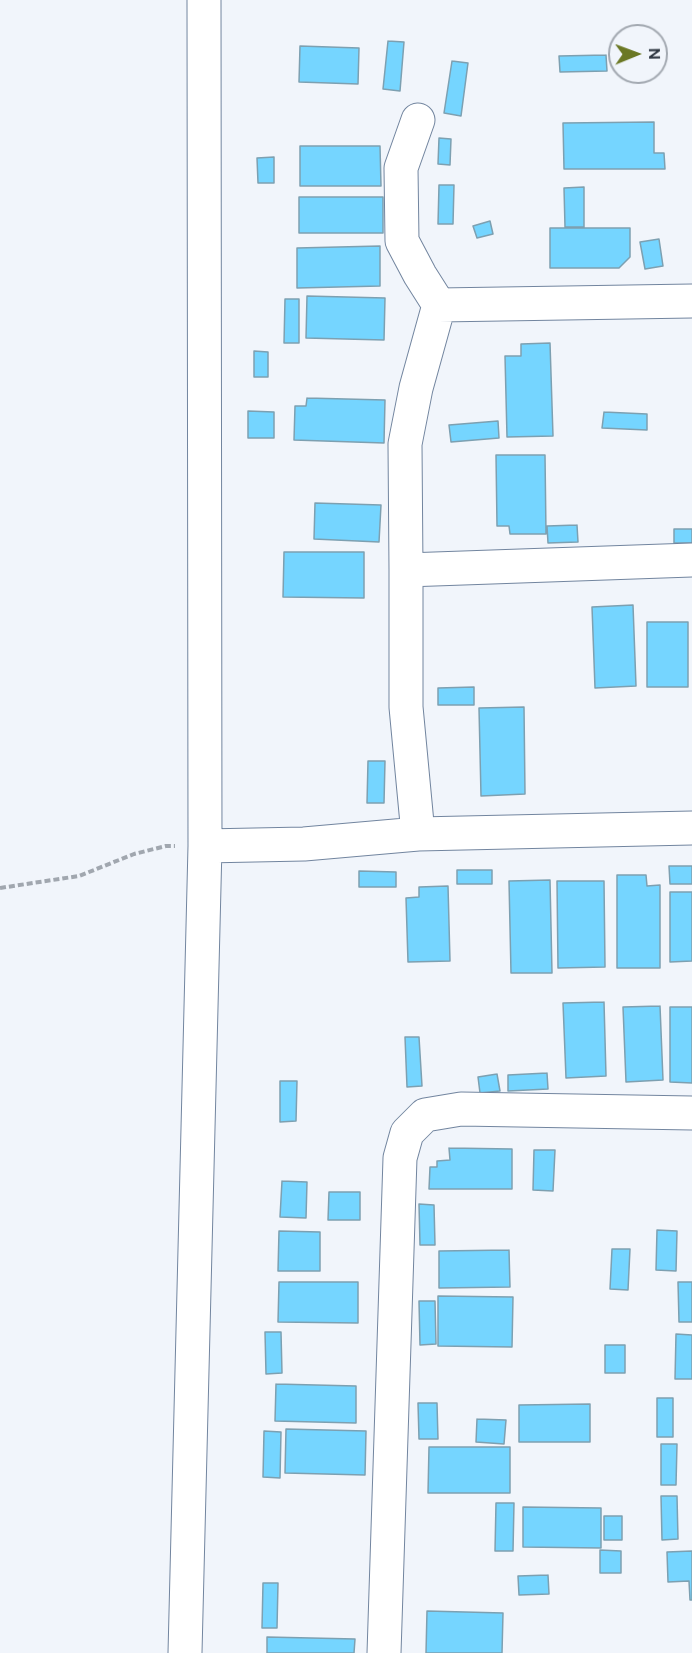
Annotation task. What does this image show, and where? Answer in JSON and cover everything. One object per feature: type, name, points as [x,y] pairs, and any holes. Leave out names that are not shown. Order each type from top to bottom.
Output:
[{"type":"street","points":[[185,1653],[205,846],[204,0]]},
{"type":"street","points":[[418,120],[401,168],[402,241],[439,305],[416,388],[405,444],[406,707],[418,834]]},
{"type":"street","points":[[439,305],[692,301]]},
{"type":"street","points":[[406,570],[692,560]]},
{"type":"street","points":[[205,846],[304,844],[418,834],[692,828]]},
{"type":"street","points":[[384,1653],[400,1158],[407,1133],[425,1115],[461,1108],[692,1113]]},
{"type":"path","points":[[0,888],[79,876],[134,854],[166,846],[205,846]]},
{"type":"building","points":[[388,41],[404,42],[400,91],[383,89]]},
{"type":"building","points":[[300,46],[359,48],[358,84],[299,82]]},
{"type":"building","points":[[606,55],[607,71],[560,72],[559,56]]},
{"type":"building","points":[[452,61],[468,63],[461,116],[444,113]]},
{"type":"building","points":[[654,122],[654,153],[664,153],[665,169],[564,169],[563,123]]},
{"type":"building","points":[[439,138],[451,139],[450,165],[438,164]]},
{"type":"building","points":[[300,146],[380,146],[381,186],[300,186]]},
{"type":"building","points":[[274,157],[274,183],[258,183],[257,158]]},
{"type":"building","points":[[439,185],[454,185],[453,224],[438,224]]},
{"type":"building","points":[[584,187],[584,227],[565,227],[564,188]]},
{"type":"building","points":[[299,197],[383,197],[383,233],[299,233]]},
{"type":"building","points":[[490,221],[493,234],[477,238],[473,226]]},
{"type":"building","points":[[550,228],[630,228],[630,257],[619,268],[550,268]]},
{"type":"building","points":[[659,239],[663,266],[645,269],[640,242]]},
{"type":"building","points":[[380,246],[380,286],[297,288],[297,248]]},
{"type":"building","points":[[307,296],[385,298],[384,340],[306,338]]},
{"type":"building","points":[[285,299],[299,299],[299,343],[284,343]]},
{"type":"building","points":[[550,343],[553,436],[507,437],[505,356],[521,356],[521,344]]},
{"type":"building","points":[[254,351],[268,352],[268,377],[254,377]]},
{"type":"building","points":[[307,398],[385,400],[384,443],[294,440],[295,406],[306,406]]},
{"type":"building","points":[[248,411],[274,412],[274,438],[248,438]]},
{"type":"building","points":[[604,412],[647,414],[647,430],[602,428]]},
{"type":"building","points":[[498,421],[499,438],[451,442],[449,425]]},
{"type":"building","points":[[496,455],[545,455],[546,534],[510,534],[509,526],[497,526]]},
{"type":"building","points":[[315,503],[381,505],[379,542],[314,539]]},
{"type":"building","points":[[577,525],[578,542],[548,543],[547,526]]},
{"type":"building","points":[[674,529],[692,529],[692,543],[674,543]]},
{"type":"building","points":[[284,552],[364,552],[364,598],[283,597]]},
{"type":"building","points":[[633,605],[636,686],[595,688],[592,607]]},
{"type":"building","points":[[647,622],[688,622],[688,687],[647,687]]},
{"type":"building","points":[[474,687],[474,705],[438,705],[438,688]]},
{"type":"building","points":[[524,707],[525,794],[481,796],[479,708]]},
{"type":"building","points":[[368,761],[385,761],[384,803],[367,803]]},
{"type":"building","points":[[669,866],[692,866],[692,884],[670,884]]},
{"type":"building","points":[[457,870],[492,870],[492,884],[457,884]]},
{"type":"building","points":[[359,871],[396,872],[396,887],[359,887]]},
{"type":"building","points":[[617,875],[646,875],[647,886],[660,885],[660,968],[617,968]]},
{"type":"building","points":[[550,880],[552,973],[511,973],[509,881]]},
{"type":"building","points":[[557,881],[604,881],[605,967],[558,968]]},
{"type":"building","points":[[448,886],[450,961],[408,962],[406,898],[419,897],[419,887]]},
{"type":"building","points":[[670,892],[692,892],[692,961],[670,962]]},
{"type":"building","points":[[604,1002],[606,1076],[566,1078],[563,1003]]},
{"type":"building","points":[[660,1006],[663,1080],[626,1082],[623,1007]]},
{"type":"building","points":[[670,1007],[692,1007],[692,1083],[670,1082]]},
{"type":"building","points":[[405,1037],[419,1037],[422,1086],[407,1087]]},
{"type":"building","points":[[547,1073],[548,1089],[508,1091],[508,1075]]},
{"type":"building","points":[[497,1074],[500,1091],[480,1093],[478,1077]]},
{"type":"building","points":[[280,1081],[297,1081],[296,1121],[280,1122]]},
{"type":"building","points":[[449,1148],[512,1149],[512,1189],[429,1189],[430,1167],[437,1167],[437,1161],[450,1160]]},
{"type":"building","points":[[534,1150],[555,1150],[553,1191],[533,1190]]},
{"type":"building","points":[[282,1181],[307,1182],[306,1218],[280,1217]]},
{"type":"building","points":[[329,1192],[360,1192],[360,1220],[328,1220]]},
{"type":"building","points":[[419,1204],[434,1205],[435,1245],[420,1245]]},
{"type":"building","points":[[657,1230],[677,1231],[676,1271],[656,1270]]},
{"type":"building","points":[[279,1231],[320,1232],[320,1271],[278,1271]]},
{"type":"building","points":[[612,1249],[630,1249],[628,1290],[610,1289]]},
{"type":"building","points":[[509,1250],[510,1287],[439,1288],[439,1251]]},
{"type":"building","points":[[279,1282],[358,1282],[358,1323],[278,1322]]},
{"type":"building","points":[[678,1282],[692,1282],[692,1322],[679,1322]]},
{"type":"building","points":[[438,1296],[513,1297],[512,1347],[438,1346]]},
{"type":"building","points":[[419,1301],[435,1301],[436,1344],[420,1345]]},
{"type":"building","points":[[265,1332],[281,1332],[282,1373],[266,1374]]},
{"type":"building","points":[[676,1334],[692,1335],[692,1379],[675,1379]]},
{"type":"building","points":[[605,1345],[625,1345],[625,1373],[605,1373]]},
{"type":"building","points":[[276,1384],[356,1386],[356,1423],[275,1421]]},
{"type":"building","points":[[657,1398],[673,1398],[673,1437],[657,1437]]},
{"type":"building","points":[[418,1403],[437,1403],[438,1439],[419,1439]]},
{"type":"building","points":[[590,1404],[590,1442],[519,1442],[519,1405]]},
{"type":"building","points":[[477,1419],[506,1420],[504,1444],[476,1442]]},
{"type":"building","points":[[286,1429],[366,1431],[365,1475],[285,1473]]},
{"type":"building","points":[[264,1431],[281,1432],[280,1478],[263,1477]]},
{"type":"building","points":[[661,1444],[677,1444],[676,1485],[661,1485]]},
{"type":"building","points":[[429,1447],[510,1447],[510,1493],[428,1493]]},
{"type":"building","points":[[661,1496],[677,1496],[678,1539],[662,1540]]},
{"type":"building","points":[[496,1503],[514,1503],[513,1551],[495,1551]]},
{"type":"building","points":[[523,1507],[601,1508],[601,1548],[523,1547]]},
{"type":"building","points":[[604,1516],[622,1516],[622,1540],[604,1540]]},
{"type":"building","points":[[600,1550],[621,1551],[621,1573],[600,1573]]},
{"type":"building","points":[[692,1551],[692,1600],[690,1600],[689,1581],[668,1582],[667,1552]]},
{"type":"building","points":[[548,1575],[549,1594],[519,1595],[518,1576]]},
{"type":"building","points":[[263,1583],[278,1583],[277,1628],[262,1628]]},
{"type":"building","points":[[427,1611],[503,1613],[502,1653],[426,1653]]},
{"type":"building","points":[[267,1637],[355,1639],[354,1653],[267,1653]]}]
